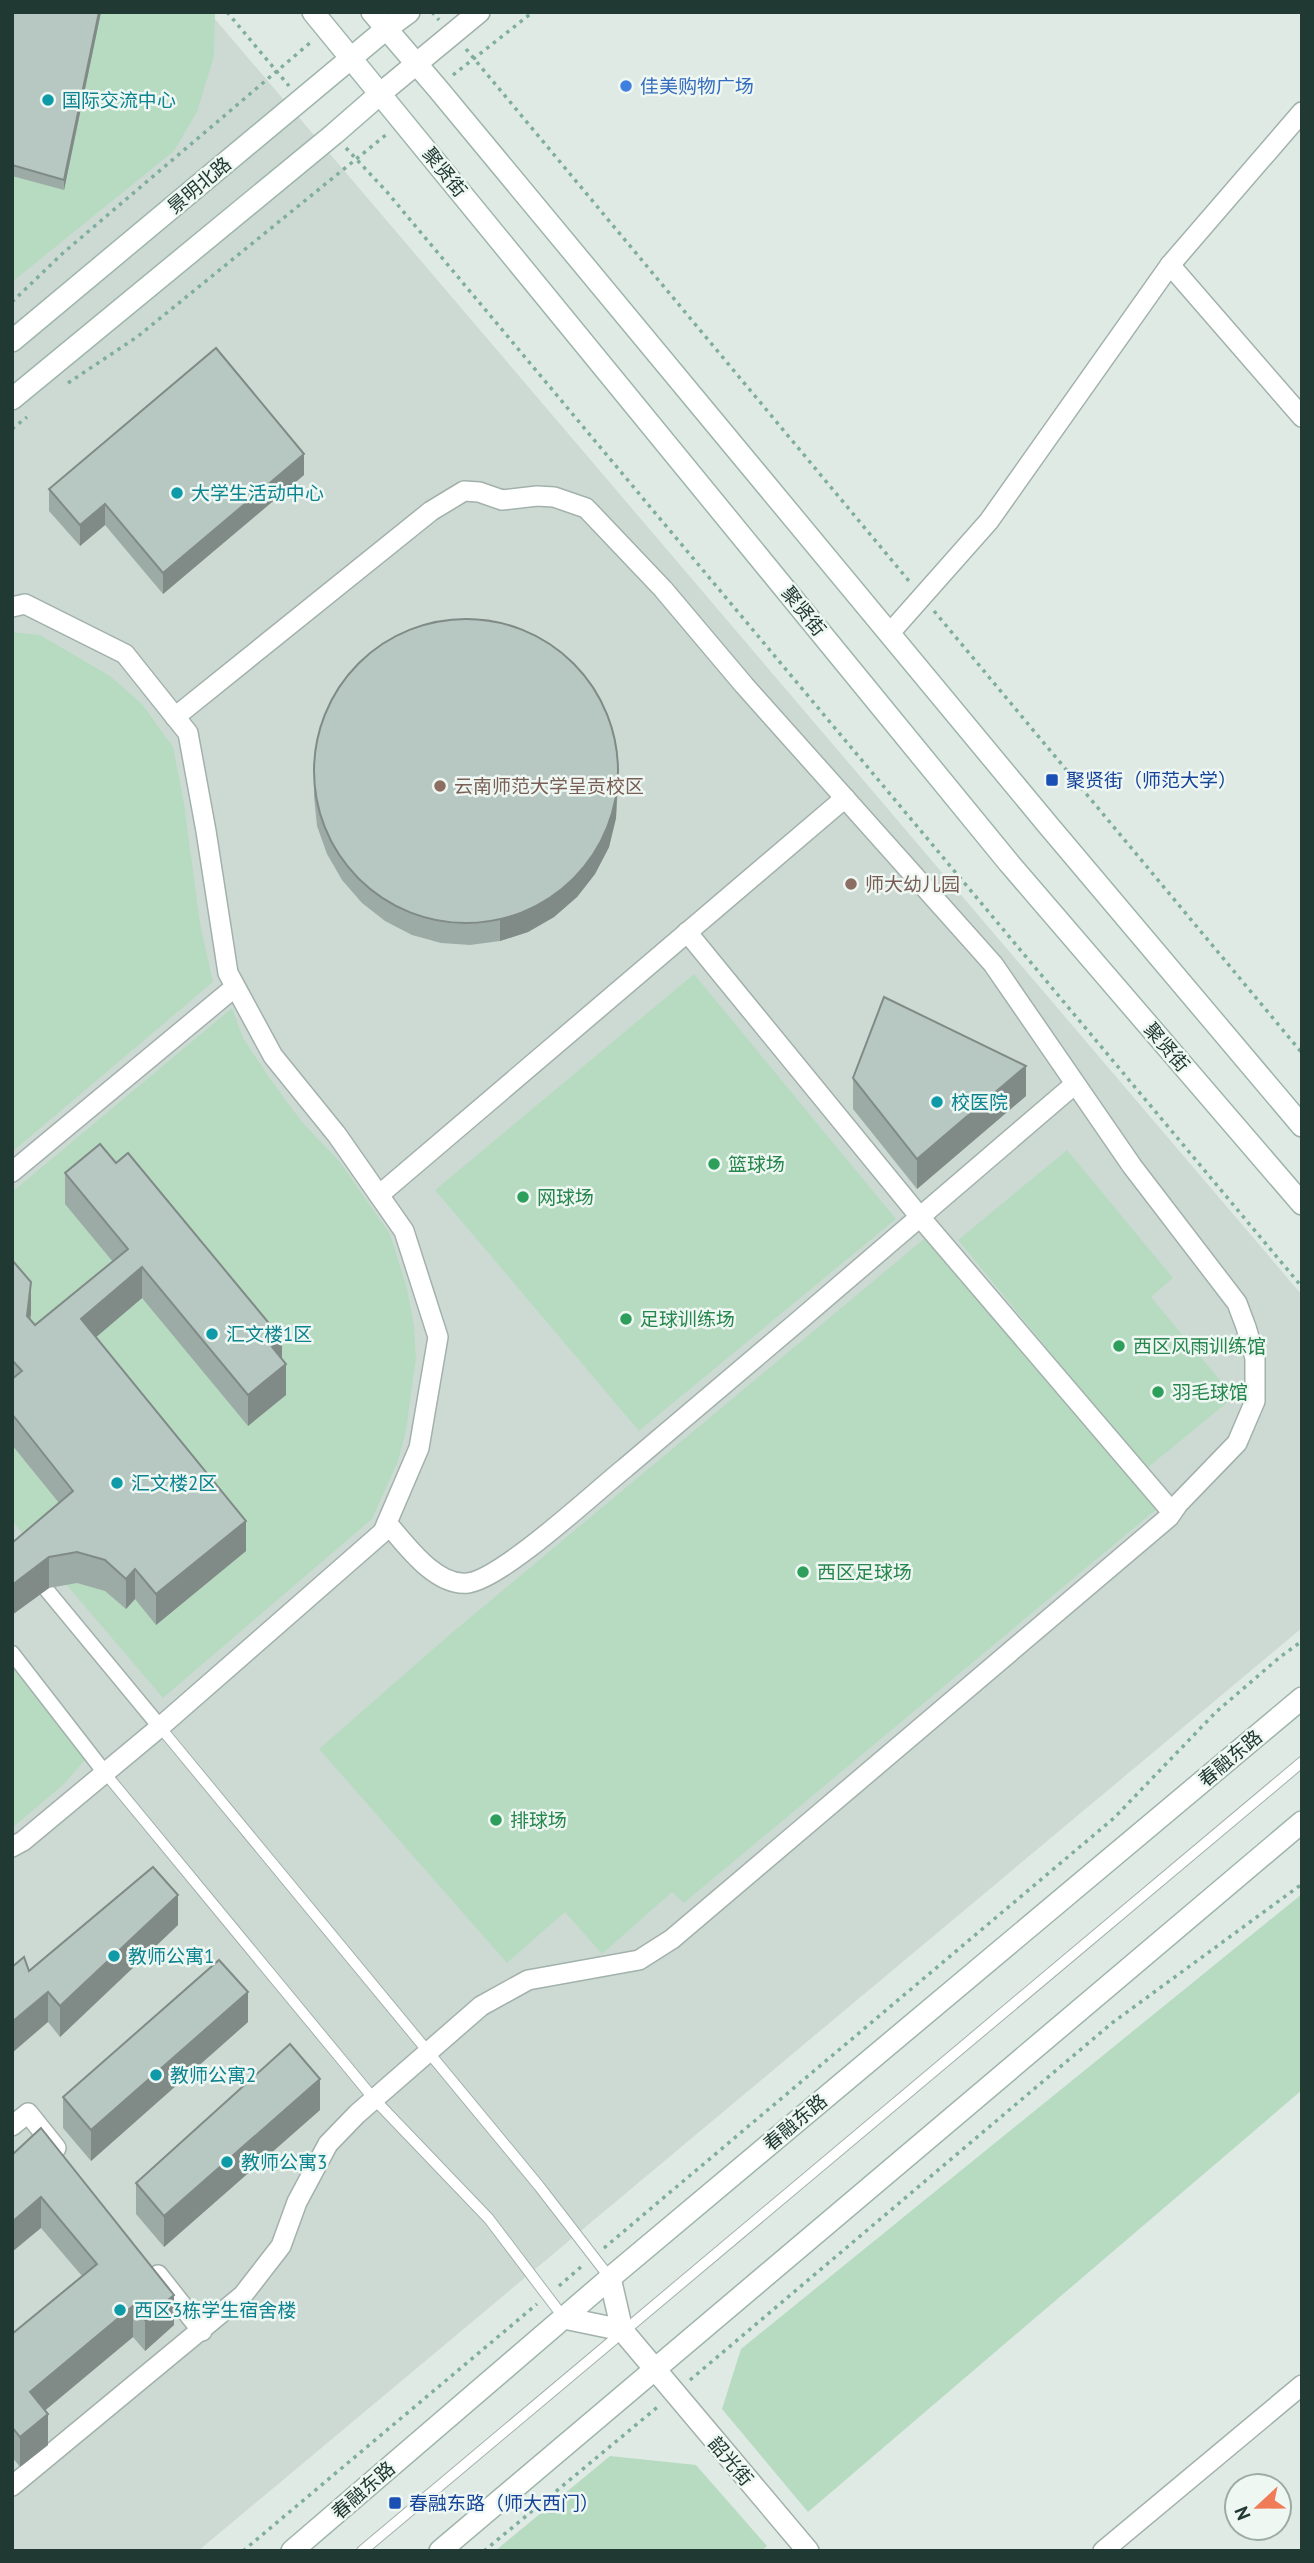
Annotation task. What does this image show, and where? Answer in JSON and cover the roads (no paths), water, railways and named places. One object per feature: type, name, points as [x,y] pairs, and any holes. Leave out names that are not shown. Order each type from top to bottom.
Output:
[{"type":"main road","points":[[372,12],[1302,1126]]},
{"type":"main road","name":"景明北路","points":[[12,341],[409,12]]},
{"type":"main road","points":[[12,399],[479,12]]},
{"type":"main road","name":"聚贤街","points":[[320,20],[1009,863],[1302,1204]]},
{"type":"main road","name":"春融东路","points":[[292,2551],[610,2278],[1302,1698]]},
{"type":"main road","points":[[440,2551],[1302,1822]]},
{"type":"main road","points":[[564,2318],[622,2330],[610,2278]]},
{"type":"main road","name":"韶光街","points":[[622,2330],[808,2551]]},
{"type":"street","points":[[889,634],[989,522],[1171,265],[1302,112]]},
{"type":"street","points":[[1171,265],[1302,417]]},
{"type":"street","points":[[12,2486],[243,2295],[281,2246],[296,2202],[328,2144],[374,2099],[481,2006],[528,1980],[639,1959],[673,1939],[1172,1513],[1237,1443],[1255,1401],[1255,1358],[1237,1303],[1178,1229],[993,964],[663,589],[586,508],[554,497],[502,500],[479,492],[457,493],[175,717]]},
{"type":"street","points":[[12,607],[25,604],[125,654],[188,733],[228,973],[273,1056],[337,1135],[404,1231],[438,1337],[419,1448],[383,1531],[160,1727],[23,1841],[12,1847]]},
{"type":"street","points":[[379,1195],[845,798]]},
{"type":"street","points":[[687,932],[920,1217],[1172,1513]]},
{"type":"street","points":[[12,1172],[235,987]]},
{"type":"street","points":[[387,1523],[421,1563],[457,1584],[491,1575],[623,1469],[1075,1084]]},
{"type":"street","points":[[12,1548],[160,1727]]},
{"type":"street","points":[[12,1653],[104,1773]]},
{"type":"street","points":[[12,2126],[28,2113],[72,2167]]},
{"type":"street","points":[[150,2266],[202,2331]]},
{"type":"street","points":[[1103,2551],[1302,2385]]},
{"type":"lane","points":[[160,1727],[539,2186],[610,2278]]},
{"type":"lane","points":[[362,2551],[622,2330],[1302,1762]]},
{"type":"lane","points":[[104,1773],[374,2099],[489,2219],[564,2318]]},
{"type":"place","name":"佳美购物广场","points":[[626,86]]},
{"type":"place","name":"国际交流中心","points":[[48,100]]},
{"type":"place","name":"大学生活动中心","points":[[177,493]]},
{"type":"place","name":"聚贤街（师范大学）","points":[[1052,780]]},
{"type":"place","name":"云南师范大学呈贡校区","points":[[440,786]]},
{"type":"place","name":"师大幼儿园","points":[[851,884]]},
{"type":"place","name":"校医院","points":[[937,1102]]},
{"type":"place","name":"篮球场","points":[[714,1164]]},
{"type":"place","name":"网球场","points":[[523,1197]]},
{"type":"place","name":"足球训练场","points":[[626,1319]]},
{"type":"place","name":"汇文楼1区","points":[[212,1334]]},
{"type":"place","name":"西区风雨训练馆","points":[[1119,1346]]},
{"type":"place","name":"羽毛球馆","points":[[1158,1392]]},
{"type":"place","name":"汇文楼2区","points":[[117,1483]]},
{"type":"place","name":"西区足球场","points":[[803,1572]]},
{"type":"place","name":"排球场","points":[[496,1820]]},
{"type":"place","name":"教师公寓1","points":[[114,1956]]},
{"type":"place","name":"教师公寓2","points":[[156,2075]]},
{"type":"place","name":"教师公寓3","points":[[227,2162]]},
{"type":"place","name":"西区3栋学生宿舍楼","points":[[120,2310]]},
{"type":"place","name":"春融东路（师大西门）","points":[[395,2503]]}]
